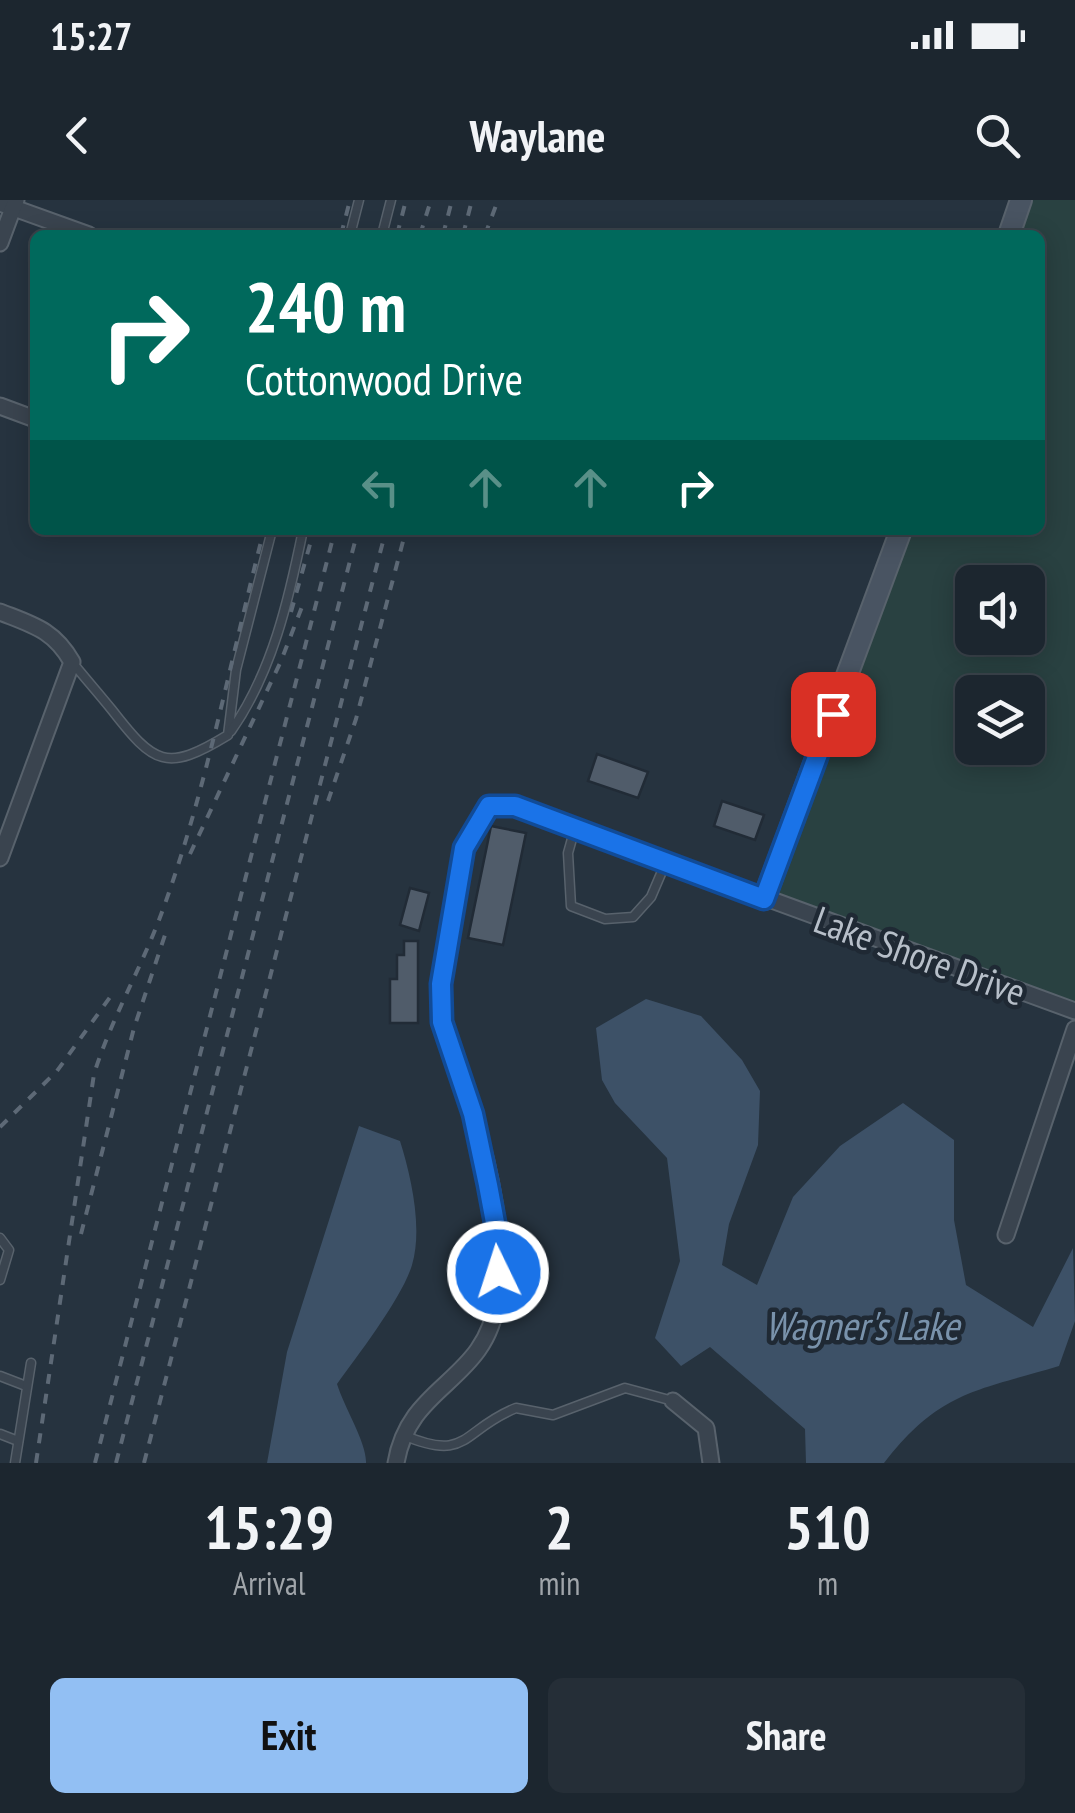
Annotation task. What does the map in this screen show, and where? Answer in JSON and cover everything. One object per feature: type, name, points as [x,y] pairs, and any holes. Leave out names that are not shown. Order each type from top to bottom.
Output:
[{"type":"street","points":[[1010,230],[1021,200]]},
{"type":"street","points":[[0,243],[10,203],[77,230]]},
{"type":"street","points":[[0,406],[30,417]]},
{"type":"street","points":[[764,899],[899,535]]},
{"type":"street","points":[[0,612],[48,631],[58,638],[72,662],[0,858]]},
{"type":"street","name":"Lake Shore Drive","points":[[403,1434],[419,1408],[477,1355],[491,1328],[497,1299],[499,1244],[488,1185],[473,1114],[442,1022],[445,949],[464,848],[489,806],[515,806],[1075,1011]]},
{"type":"street","points":[[1006,1235],[1075,1029]]},
{"type":"street","points":[[673,1401],[706,1428],[711,1463]]},
{"type":"street","points":[[396,1463],[403,1434]]},
{"type":"lane","points":[[351,230],[360,200]]},
{"type":"lane","points":[[383,230],[391,200]]},
{"type":"lane","points":[[228,734],[236,670],[271,535]]},
{"type":"lane","points":[[72,662],[137,745],[154,755],[173,759],[228,734],[255,694],[292,586],[302,535]]},
{"type":"lane","points":[[575,828],[568,853],[571,906],[605,919],[633,917],[651,897],[666,862]]},
{"type":"lane","points":[[0,1238],[9,1250],[0,1280]]},
{"type":"lane","points":[[15,1463],[31,1364]]},
{"type":"lane","points":[[0,1376],[26,1386]]},
{"type":"lane","points":[[403,1434],[436,1449],[459,1443],[516,1408],[553,1415],[626,1388],[673,1401]]},
{"type":"lane","points":[[0,1434],[18,1441]]},
{"type":"green space","points":[[1021,200],[1075,200],[1075,1011],[764,899],[899,535],[1045,535],[1045,230],[1011,230]]},
{"type":"water","name":"Wagner's Lake","points":[[646,999],[701,1016],[742,1060],[760,1091],[758,1145],[729,1224],[722,1265],[757,1285],[793,1197],[840,1146],[903,1103],[954,1140],[954,1220],[966,1285],[1033,1327],[1073,1248],[1075,1321],[1059,1366],[982,1389],[942,1407],[904,1439],[884,1463],[806,1463],[805,1429],[710,1347],[681,1366],[655,1338],[680,1261],[667,1158],[615,1103],[602,1080],[596,1028]]},
{"type":"water","points":[[359,1126],[400,1141],[416,1219],[415,1250],[407,1278],[379,1326],[337,1384],[363,1445],[366,1463],[267,1463],[287,1352]]},
{"type":"building","points":[[597,754],[648,772],[638,798],[588,781]]},
{"type":"building","points":[[722,801],[764,815],[755,840],[714,826]]},
{"type":"building","points":[[491,826],[526,833],[503,945],[468,938]]},
{"type":"building","points":[[410,888],[429,893],[419,931],[400,925]]},
{"type":"building","points":[[404,941],[418,941],[418,1023],[390,1023],[390,979],[397,979],[397,955],[404,955]]},
{"type":"railway","points":[[342,230],[350,200]]},
{"type":"railway","points":[[398,230],[406,200]]},
{"type":"railway","points":[[422,230],[431,200]]},
{"type":"railway","points":[[444,230],[452,200]]},
{"type":"railway","points":[[464,230],[472,200]]},
{"type":"railway","points":[[487,230],[498,200]]},
{"type":"railway","points":[[36,1463],[94,1074],[175,873],[204,776],[263,535]]},
{"type":"railway","points":[[291,612],[313,535]]},
{"type":"railway","points":[[95,1463],[334,535]]},
{"type":"railway","points":[[116,1463],[357,535]]},
{"type":"railway","points":[[144,1463],[385,535]]},
{"type":"railway","points":[[328,801],[356,719],[405,535]]},
{"type":"railway","points":[[190,854],[281,661],[305,599]]},
{"type":"railway","points":[[81,1234],[134,1028],[165,935]]},
{"type":"railway","points":[[0,1127],[57,1071],[113,993]]},
{"type":"route","points":[[498,1272],[499,1244],[473,1114],[442,1022],[441,984],[454,896],[464,848],[476,822],[489,806],[515,806],[764,899],[833,714]]}]
